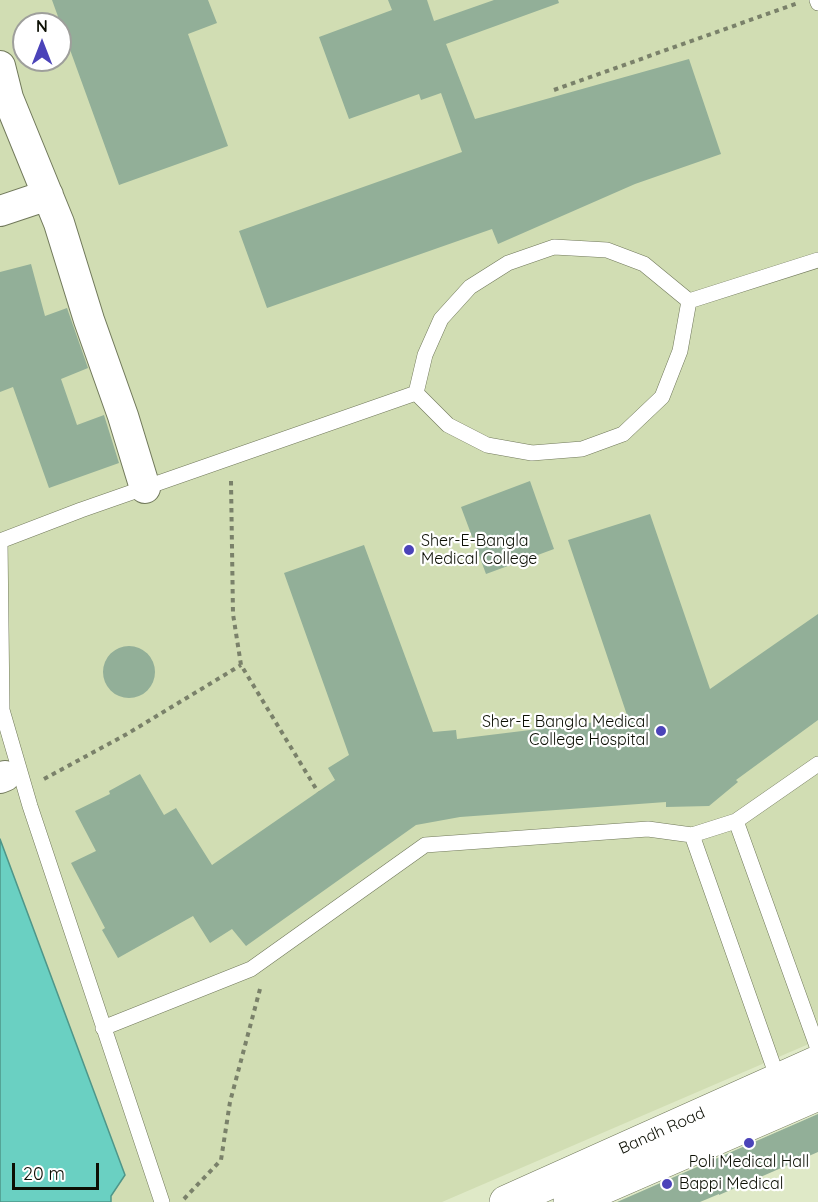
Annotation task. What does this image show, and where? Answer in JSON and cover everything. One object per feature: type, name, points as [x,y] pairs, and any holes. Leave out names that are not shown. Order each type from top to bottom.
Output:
[{"type":"highway","name":"Bandh Road","points":[[570,1202],[795,1093],[818,1062]]},
{"type":"highway","name":"Bandh Road","points":[[506,1202],[795,1093]]},
{"type":"street","points":[[0,66],[8,98],[59,223],[145,488]]},
{"type":"street","points":[[0,211],[48,195]]},
{"type":"lane","points":[[416,393],[425,355],[441,319],[470,286],[508,263],[554,247],[607,250],[644,264],[689,301]]},
{"type":"lane","points":[[689,301],[818,260]]},
{"type":"lane","points":[[416,393],[448,425],[487,445],[532,453],[582,449],[623,434],[662,397],[680,351],[689,301]]},
{"type":"lane","points":[[162,1202],[103,1028],[10,781],[2,710],[0,541],[416,393]]},
{"type":"lane","points":[[103,1028],[251,969],[425,845],[648,829],[692,835],[736,821],[818,764]]},
{"type":"lane","points":[[736,821],[818,1049]]},
{"type":"lane","points":[[692,835],[795,1093]]},
{"type":"path","points":[[554,90],[807,0]]},
{"type":"path","points":[[231,459],[233,614],[241,665],[318,792]]},
{"type":"path","points":[[10,781],[128,734],[241,665]]},
{"type":"path","points":[[182,1202],[221,1160],[230,1102],[261,989],[251,969]]},
{"type":"shaded area","name":"Sher-E-Bangla Medical College","points":[[0,0],[818,0],[818,1040],[442,1202],[0,1202]]},
{"type":"water","points":[[0,839],[125,1175],[111,1196],[111,1202],[0,1202]]},
{"type":"building","points":[[52,0],[208,0],[217,23],[188,34],[228,146],[119,185],[72,55],[72,12],[56,12]]},
{"type":"building","points":[[388,0],[427,0],[434,21],[494,0],[558,0],[559,3],[446,44],[475,119],[689,59],[721,154],[635,184],[498,244],[492,229],[267,308],[239,231],[462,152],[441,93],[421,100],[419,94],[349,119],[319,37],[392,10]]},
{"type":"building","points":[[31,264],[45,316],[67,308],[88,368],[61,379],[77,425],[104,415],[119,463],[49,488],[13,387],[0,392],[0,272]]},
{"type":"building","points":[[530,481],[554,549],[486,574],[461,507]]},
{"type":"building","name":"Sher-E Bangla Medical College Hospital","points":[[650,514],[710,689],[818,614],[818,720],[736,780],[738,782],[709,806],[666,807],[666,802],[460,817],[416,825],[246,946],[232,929],[210,943],[193,916],[118,958],[102,930],[105,928],[71,863],[96,851],[75,811],[110,794],[109,791],[140,774],[164,815],[176,808],[212,865],[335,780],[328,768],[349,755],[284,573],[364,545],[433,732],[456,730],[457,739],[628,718],[568,540]]},
{"type":"building","points":[[129,646],[139,648],[147,654],[153,662],[155,672],[153,682],[147,690],[139,696],[129,698],[119,696],[111,690],[105,682],[103,672],[105,662],[111,654],[119,648]]},
{"type":"building","points":[[818,1114],[818,1152],[700,1202],[617,1202]]},
{"type":"place","name":"Sher-E-Bangla Medical College","points":[[409,550]]},
{"type":"place","name":"Sher-E Bangla Medical College Hospital","points":[[661,731]]},
{"type":"place","name":"Poli Medical Hall","points":[[749,1143]]},
{"type":"place","name":"Bappi Medical","points":[[667,1184]]}]
